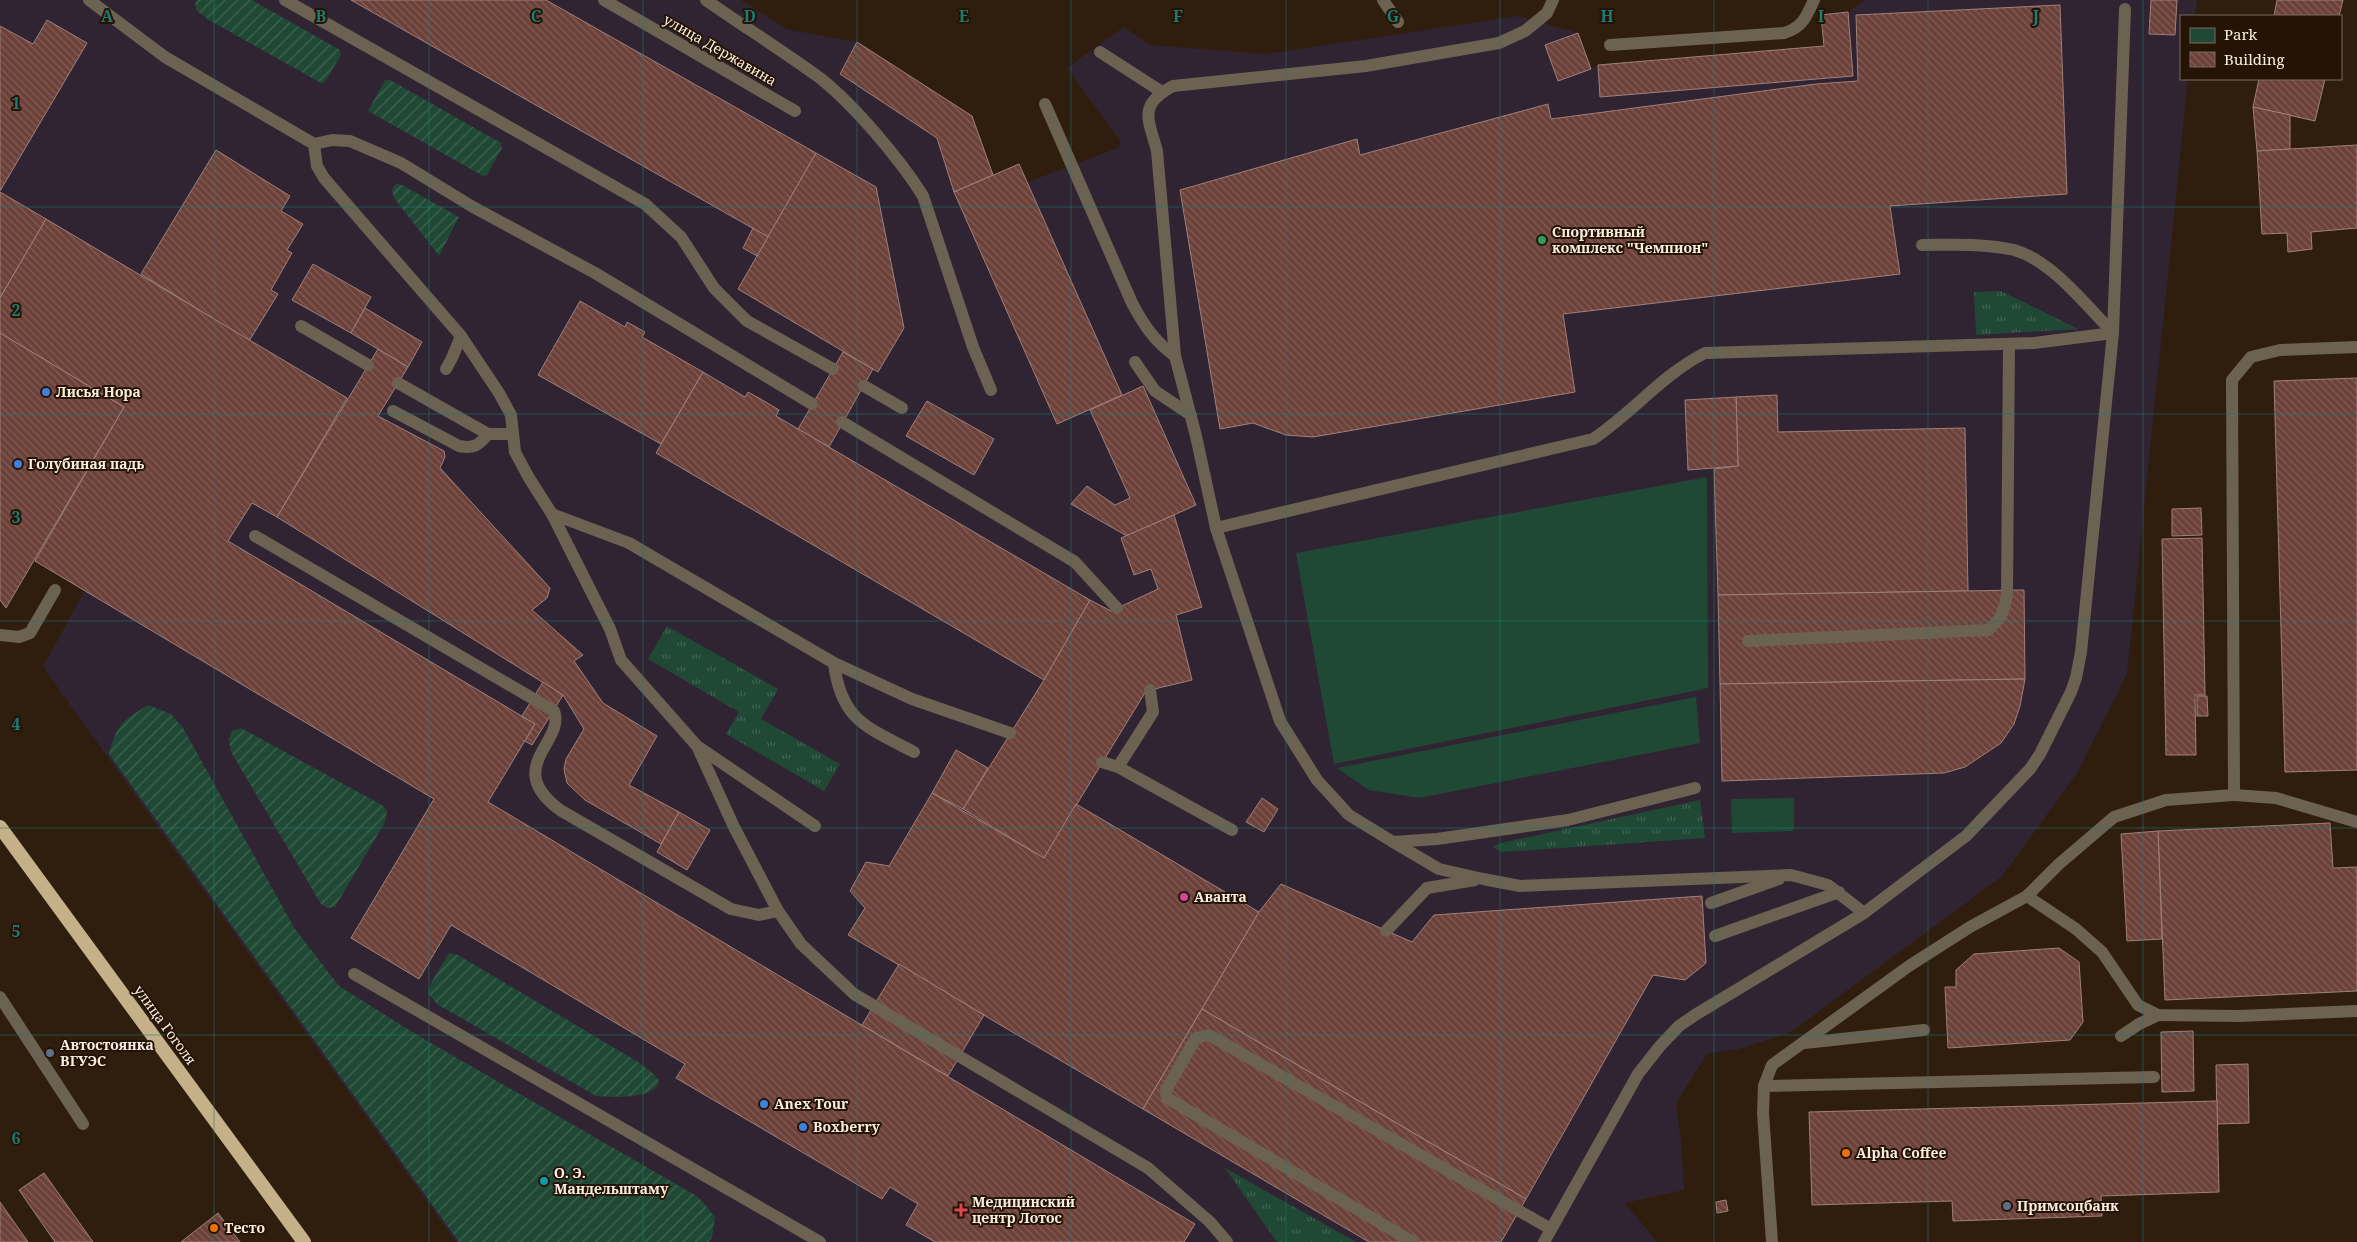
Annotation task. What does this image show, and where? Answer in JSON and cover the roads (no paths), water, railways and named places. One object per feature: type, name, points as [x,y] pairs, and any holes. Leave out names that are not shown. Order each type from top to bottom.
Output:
[{"type":"highway","name":"улица Гоголя","points":[[0,827],[304,1242]]},
{"type":"lane","points":[[89,0],[165,57],[314,144],[332,140],[350,141],[401,163],[473,207],[595,273],[812,404]]},
{"type":"lane","points":[[285,0],[645,204],[681,237],[714,288],[747,321],[833,369]]},
{"type":"lane","name":"улица Державина","points":[[604,0],[795,111]]},
{"type":"lane","points":[[706,0],[820,79],[859,116],[909,174],[923,196],[972,347],[991,390]]},
{"type":"lane","points":[[1383,0],[1398,22]]},
{"type":"lane","points":[[1553,0],[1547,13],[1525,31],[1499,43],[1366,66],[1173,86],[1162,92],[1150,104],[1148,118],[1157,151],[1175,356],[1191,415],[1216,528],[1280,722],[1317,780],[1349,815],[1439,870],[1520,886],[1791,875],[1828,885],[1864,913]]},
{"type":"lane","points":[[1610,45],[1784,33],[1796,29],[1814,0]]},
{"type":"lane","points":[[1544,1242],[1638,1074],[1679,1026],[1864,913],[1966,836],[2030,770],[2040,754],[2070,692],[2080,652],[2113,333],[2125,9]]},
{"type":"lane","points":[[1100,52],[1162,92]]},
{"type":"lane","points":[[1044,104],[1062,138],[1132,303],[1150,333],[1163,348],[1175,356]]},
{"type":"lane","points":[[314,144],[317,166],[324,178],[461,336],[478,359],[512,415],[512,434],[515,452],[552,514],[610,629],[621,660],[697,746],[815,826]]},
{"type":"lane","points":[[1922,245],[1988,245],[2016,251],[2036,261],[2061,280],[2113,333]]},
{"type":"lane","points":[[301,326],[368,365]]},
{"type":"lane","points":[[1216,528],[1593,439],[1616,424],[1686,363],[1705,353],[2009,344],[2113,333]]},
{"type":"lane","points":[[446,369],[461,336]]},
{"type":"lane","points":[[1748,641],[1988,630],[1997,623],[2003,614],[2007,596],[2009,344]]},
{"type":"lane","points":[[2234,795],[2232,380],[2251,357],[2280,350],[2357,347]]},
{"type":"lane","points":[[1135,362],[1155,391],[1191,415]]},
{"type":"lane","points":[[398,383],[488,434],[512,434]]},
{"type":"lane","points":[[864,386],[902,408]]},
{"type":"lane","points":[[392,411],[459,446],[471,448],[480,444],[488,434]]},
{"type":"lane","points":[[842,422],[1075,562],[1116,608]]},
{"type":"lane","points":[[552,514],[629,543],[834,663],[912,699],[1010,734]]},
{"type":"lane","points":[[255,536],[554,712],[556,719],[540,754],[536,773],[538,788],[547,800],[560,810],[731,909],[759,915],[778,912]]},
{"type":"lane","points":[[0,635],[19,637],[30,633],[55,590]]},
{"type":"lane","points":[[834,663],[836,682],[843,702],[855,716],[870,729],[914,752]]},
{"type":"lane","points":[[1118,768],[1153,712],[1150,690]]},
{"type":"lane","points":[[697,746],[734,827],[778,912],[801,944],[854,994],[1148,1168],[1210,1222],[1227,1242]]},
{"type":"lane","points":[[1102,762],[1118,768],[1232,830]]},
{"type":"lane","points":[[1392,842],[1437,839],[1568,820],[1695,788]]},
{"type":"lane","points":[[1772,1242],[1763,1113],[1764,1086],[1772,1065],[1909,966],[1970,927],[2027,896],[2060,864],[2114,817],[2166,800],[2234,795],[2276,798],[2357,822]]},
{"type":"lane","points":[[1711,903],[1791,875]]},
{"type":"lane","points":[[1386,930],[1426,888],[1483,879]]},
{"type":"lane","points":[[1715,936],[1839,892]]},
{"type":"lane","points":[[2027,896],[2076,929],[2102,952],[2138,1005],[2158,1015],[2239,1016],[2357,1011]]},
{"type":"lane","points":[[354,974],[820,1242]]},
{"type":"lane","points":[[0,997],[84,1124]]},
{"type":"lane","points":[[2121,1036],[2139,1024],[2158,1015]]},
{"type":"lane","points":[[1803,1043],[1924,1030]]},
{"type":"lane","points":[[1414,1242],[1167,1098],[1166,1090],[1196,1038],[1209,1035],[1552,1229]]},
{"type":"lane","points":[[1764,1086],[2154,1077]]},
{"type":"place","name":"Спортивный комплекс \"Чемпион\"","points":[[1542,240]]},
{"type":"place","name":"Лисья Нора","points":[[46,392]]},
{"type":"place","name":"Голубиная падь","points":[[18,464]]},
{"type":"place","name":"Аванта","points":[[1184,897]]},
{"type":"place","name":"Автостоянка ВГУЭС","points":[[50,1053]]},
{"type":"place","name":"Anex Tour","points":[[764,1104]]},
{"type":"place","name":"Boxberry","points":[[803,1127]]},
{"type":"place","name":"Alpha Coffee","points":[[1846,1153]]},
{"type":"place","name":"О. Э. Мандельштаму","points":[[544,1181]]},
{"type":"place","name":"Примсоцбанк","points":[[2007,1206]]},
{"type":"place","name":"Медицинский центр Лотос","points":[[961,1210]]},
{"type":"place","name":"Тесто","points":[[214,1228]]}]
